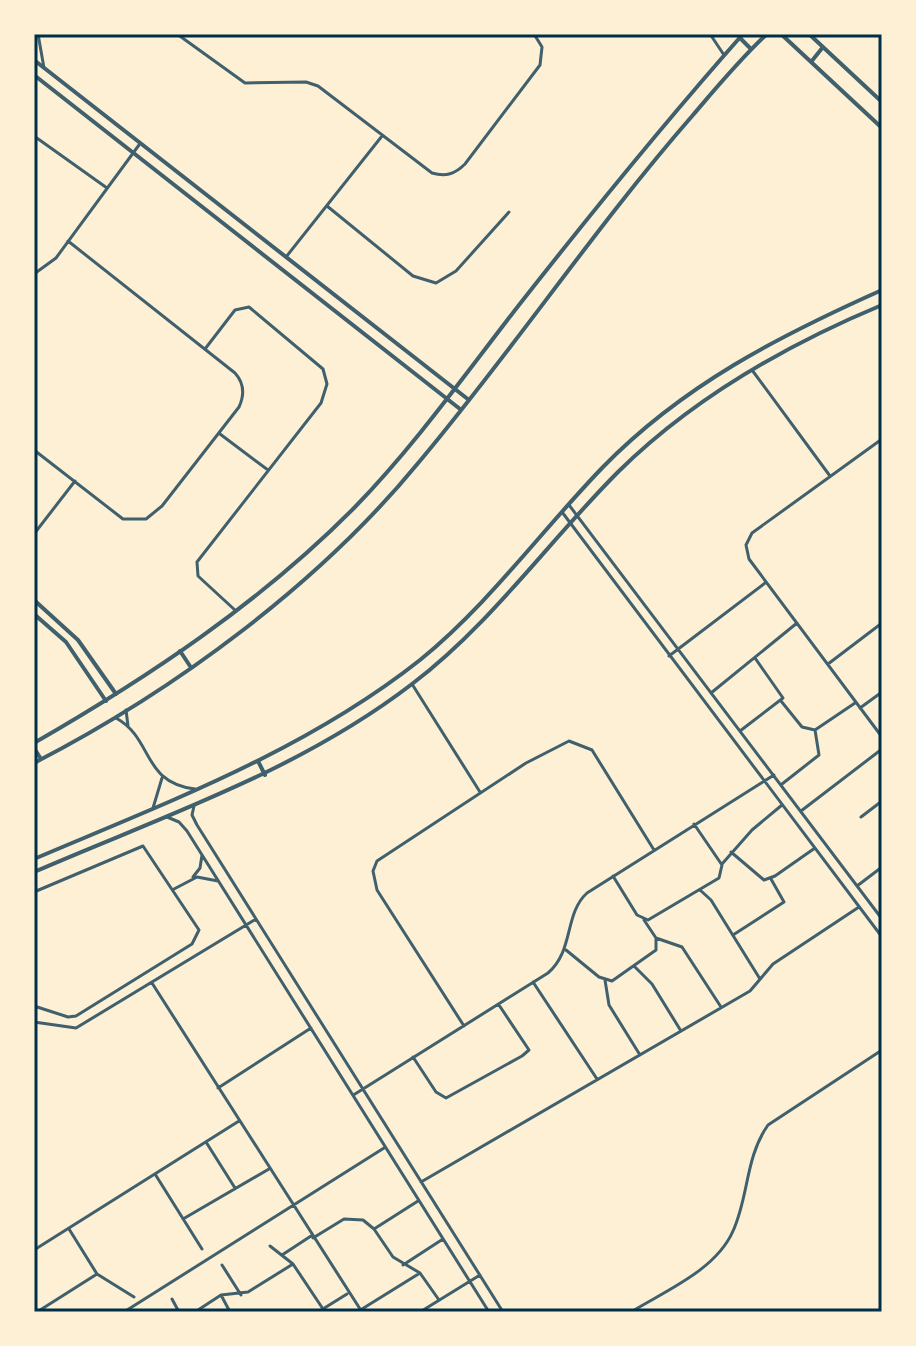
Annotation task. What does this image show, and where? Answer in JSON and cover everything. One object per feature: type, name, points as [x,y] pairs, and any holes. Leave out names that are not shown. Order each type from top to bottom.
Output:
[{"type":"street","points":[[38,34],[44,68]]},
{"type":"street","points":[[177,34],[245,83],[312,83],[432,173],[441,175],[458,171],[540,65],[542,47],[534,34]]},
{"type":"street","points":[[710,34],[724,55]]},
{"type":"street","points":[[34,763],[113,717],[251,625],[316,569],[395,491],[469,400],[623,198],[767,34]]},
{"type":"street","points":[[781,34],[882,128]]},
{"type":"street","points":[[809,34],[882,102]]},
{"type":"street","points":[[41,759],[34,746],[237,611],[305,554],[356,505],[449,398],[639,152],[742,36],[751,49]]},
{"type":"street","points":[[811,62],[823,47]]},
{"type":"street","points":[[34,60],[469,400]]},
{"type":"street","points":[[34,75],[461,409]]},
{"type":"street","points":[[34,136],[107,188]]},
{"type":"street","points":[[286,257],[382,136]]},
{"type":"street","points":[[34,274],[47,266],[68,241],[140,143]]},
{"type":"street","points":[[327,206],[413,276],[436,283],[456,271],[509,212]]},
{"type":"street","points":[[34,450],[123,519],[146,519],[157,512],[241,402],[243,389],[235,373],[68,241]]},
{"type":"street","points":[[263,254],[270,245]]},
{"type":"street","points":[[34,859],[258,761],[344,715],[423,657],[485,598],[562,512],[640,432],[721,371],[765,345],[882,290]]},
{"type":"street","points":[[34,872],[265,775],[341,734],[412,684],[485,619],[620,470],[660,436],[752,370],[817,334],[882,305]]},
{"type":"street","points":[[205,349],[235,310],[246,306],[323,369],[327,384],[323,398],[196,567],[198,576],[237,611]]},
{"type":"street","points":[[752,370],[830,476]]},
{"type":"street","points":[[219,433],[268,470]]},
{"type":"street","points":[[882,439],[748,538],[749,559],[882,737]]},
{"type":"street","points":[[34,534],[75,481]]},
{"type":"street","points":[[569,505],[882,919]]},
{"type":"street","points":[[562,512],[881,935]]},
{"type":"street","points":[[584,542],[593,535]]},
{"type":"street","points":[[669,656],[766,582]]},
{"type":"street","points":[[34,600],[78,640],[116,694]]},
{"type":"street","points":[[34,614],[66,642],[106,701]]},
{"type":"street","points":[[711,693],[797,623]]},
{"type":"street","points":[[828,664],[882,623]]},
{"type":"street","points":[[180,651],[190,666]]},
{"type":"street","points":[[755,657],[782,693],[781,701],[802,727],[815,730],[856,703]]},
{"type":"street","points":[[412,684],[480,792]]},
{"type":"street","points":[[860,708],[882,692]]},
{"type":"street","points":[[740,731],[781,701]]},
{"type":"street","points":[[126,708],[128,726]]},
{"type":"street","points":[[113,717],[128,726],[162,778],[174,786],[195,789]]},
{"type":"street","points":[[781,784],[819,755],[815,730]]},
{"type":"street","points":[[464,1026],[377,890],[373,871],[385,853],[561,743],[577,741],[592,750],[654,850]]},
{"type":"street","points":[[801,811],[882,749]]},
{"type":"street","points":[[258,761],[265,775]]},
{"type":"street","points":[[353,1095],[555,966],[566,950],[577,905],[612,876],[774,775]]},
{"type":"street","points":[[153,808],[162,778]]},
{"type":"street","points":[[861,817],[882,801]]},
{"type":"street","points":[[195,804],[192,815],[197,825],[503,1312]]},
{"type":"street","points":[[644,920],[653,919],[719,878],[722,865],[731,852],[782,805]]},
{"type":"street","points":[[164,817],[179,822],[187,831],[489,1312]]},
{"type":"street","points":[[694,824],[722,865]]},
{"type":"street","points":[[187,831],[197,825]]},
{"type":"street","points":[[34,832],[34,838]]},
{"type":"street","points":[[34,892],[139,846],[149,850],[198,925],[198,935],[192,944],[76,1016],[68,1017],[34,1006]]},
{"type":"street","points":[[731,852],[758,877],[771,879],[815,848]]},
{"type":"street","points":[[52,851],[56,862]]},
{"type":"street","points":[[174,889],[192,878],[200,868],[202,855]]},
{"type":"street","points":[[857,886],[882,867]]},
{"type":"street","points":[[612,876],[656,938],[682,947],[721,1008]]},
{"type":"street","points":[[192,878],[218,881]]},
{"type":"street","points":[[733,935],[784,902],[771,879]]},
{"type":"street","points":[[700,890],[760,979]]},
{"type":"street","points":[[421,1182],[750,991],[782,958],[859,907]]},
{"type":"street","points":[[34,1022],[76,1028],[256,919]]},
{"type":"street","points":[[566,950],[605,980],[612,981],[652,956],[656,938]]},
{"type":"street","points":[[635,967],[652,984],[681,1031]]},
{"type":"street","points":[[605,980],[609,1005],[640,1055]]},
{"type":"street","points":[[533,982],[597,1079]]},
{"type":"street","points":[[152,983],[347,1294],[361,1311],[420,1273]]},
{"type":"street","points":[[413,1057],[436,1092],[446,1098],[522,1056],[529,1050],[498,1004]]},
{"type":"street","points":[[218,1088],[311,1028]]},
{"type":"street","points":[[631,1312],[704,1266],[727,1244],[734,1230],[756,1143],[768,1125],[882,1050]]},
{"type":"street","points":[[34,1250],[239,1121]]},
{"type":"street","points":[[206,1142],[235,1188]]},
{"type":"street","points":[[124,1312],[385,1147]]},
{"type":"street","points":[[183,1219],[269,1169]]},
{"type":"street","points":[[155,1174],[202,1249]]},
{"type":"street","points":[[374,1229],[419,1201]]},
{"type":"street","points":[[282,1255],[350,1218],[363,1220],[374,1229],[393,1257],[420,1273],[439,1300]]},
{"type":"street","points":[[69,1229],[97,1274],[134,1297]]},
{"type":"street","points":[[403,1265],[443,1239]]},
{"type":"street","points":[[270,1246],[293,1264],[323,1309]]},
{"type":"street","points":[[195,1312],[221,1295],[241,1295],[293,1264]]},
{"type":"street","points":[[222,1265],[241,1295]]},
{"type":"street","points":[[37,1312],[97,1274]]},
{"type":"street","points":[[420,1312],[480,1275]]},
{"type":"street","points":[[318,1312],[347,1294]]},
{"type":"street","points":[[221,1295],[230,1312]]},
{"type":"street","points":[[172,1299],[179,1312]]}]
